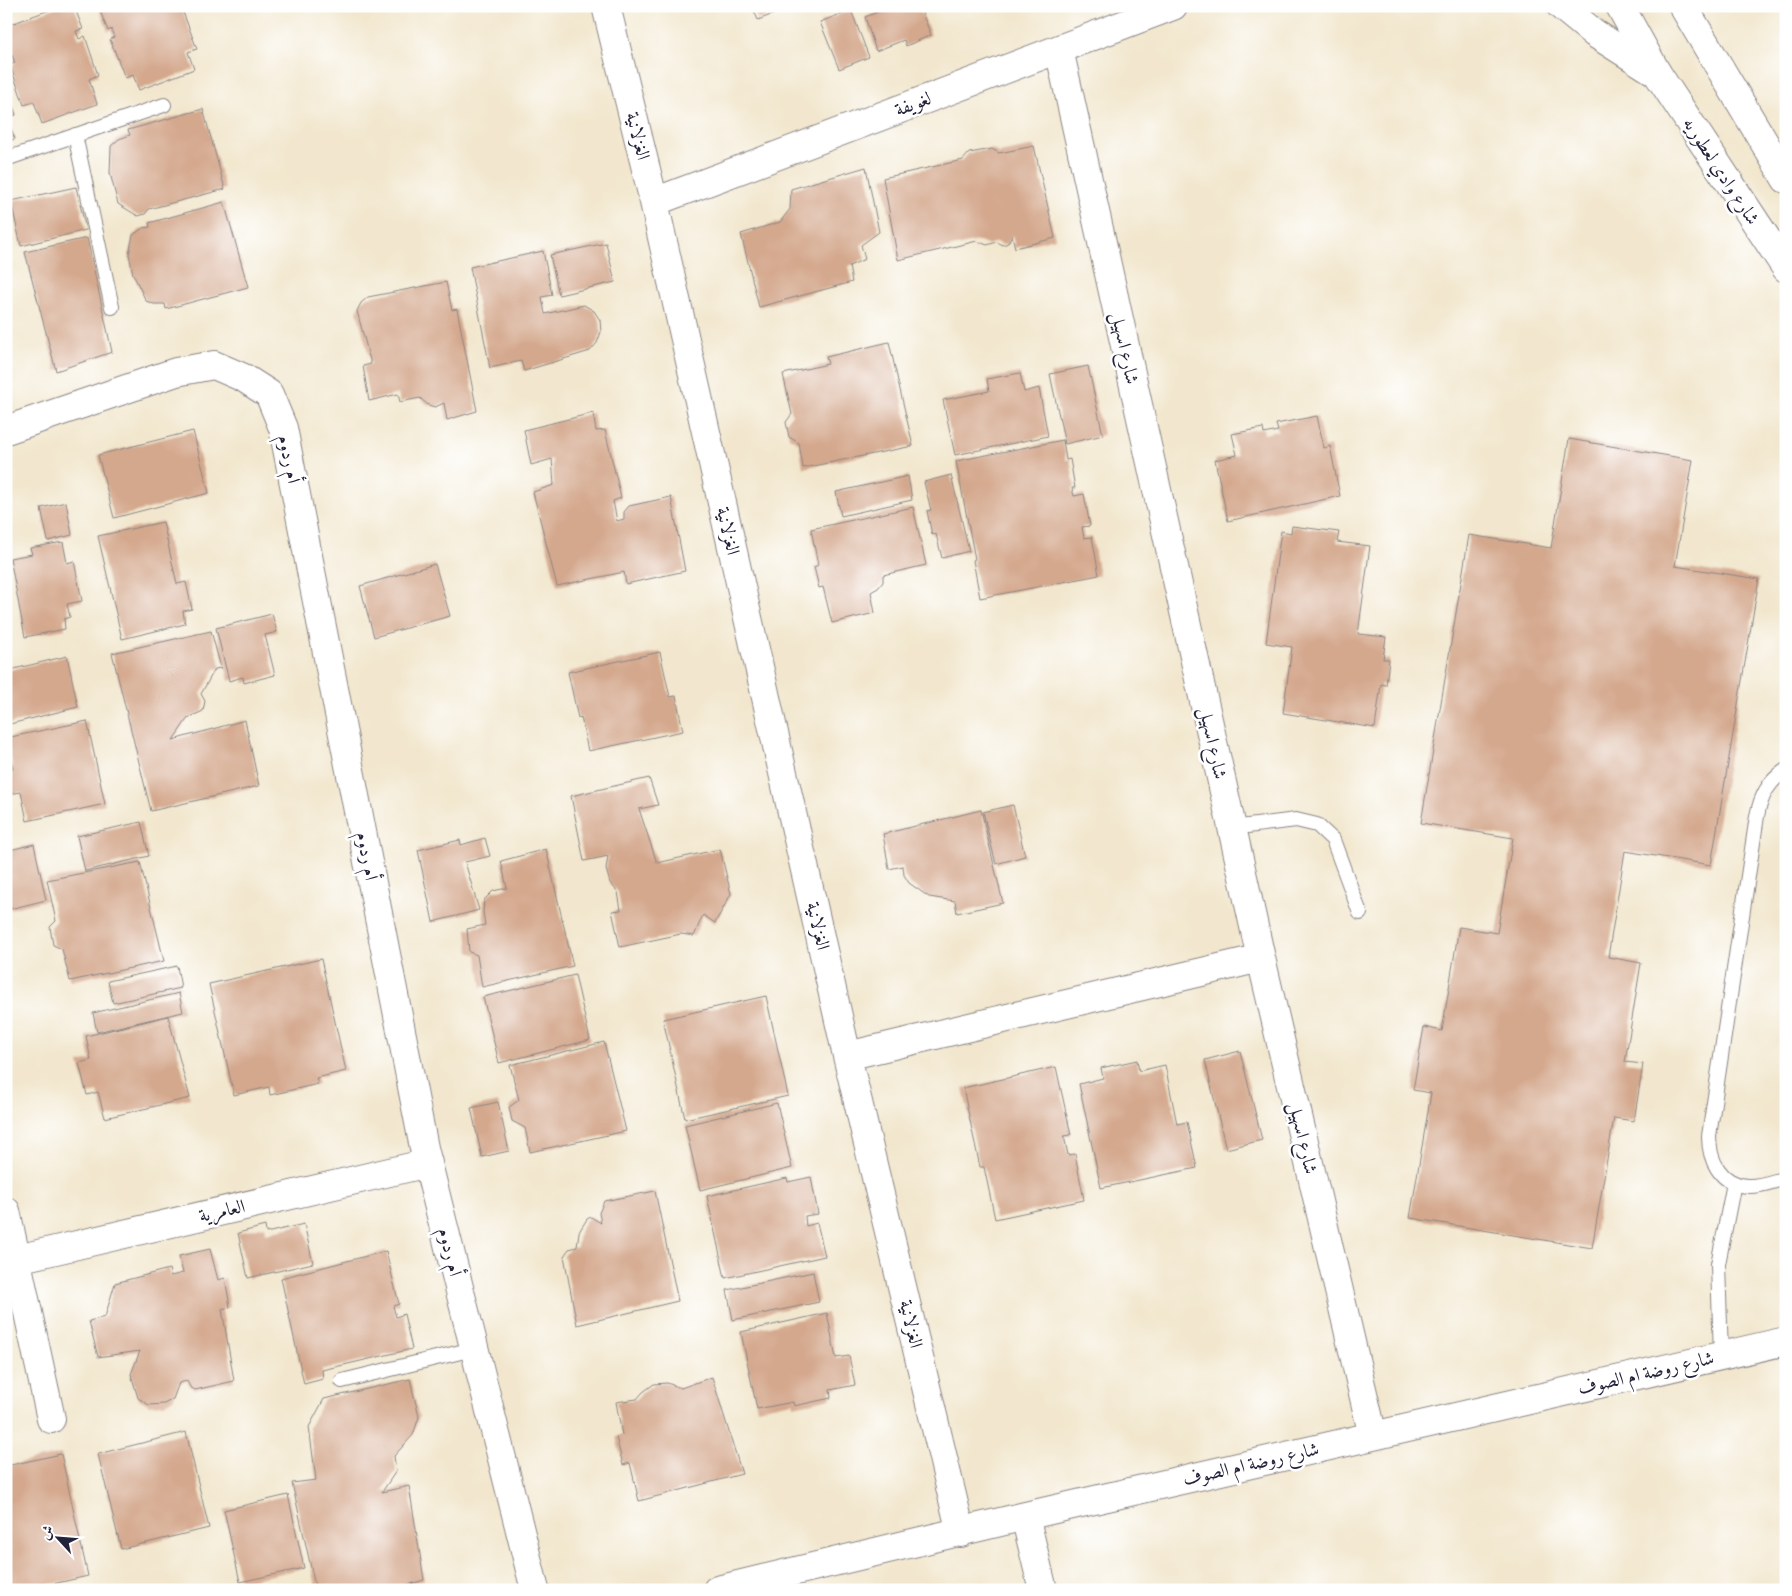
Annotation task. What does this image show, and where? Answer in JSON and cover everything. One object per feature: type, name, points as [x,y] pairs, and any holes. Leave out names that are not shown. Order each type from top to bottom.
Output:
[{"type":"street","name":"الغزلانية","points":[[606,6],[654,202],[847,1056],[961,1533]]},
{"type":"street","name":"لغويفة","points":[[654,202],[1173,6]]},
{"type":"street","name":"شارع وادي لعطوريه","points":[[1561,6],[1594,33],[1657,73]]},
{"type":"street","name":"شارع وادي لعطوريه","points":[[1620,6],[1657,73],[1786,268]]},
{"type":"street","points":[[1683,6],[1786,179]]},
{"type":"street","name":"شارع اسهيل","points":[[1059,49],[1261,958],[1372,1436]]},
{"type":"street","name":"أم ردوم","points":[[6,430],[176,372],[214,365],[244,378],[269,394],[283,428],[426,1156],[535,1590]]},
{"type":"street","points":[[847,1056],[1261,958]]},
{"type":"street","name":"العامرية","points":[[15,1250],[426,1156]]},
{"type":"street","points":[[6,1211],[52,1419]]},
{"type":"street","name":"شارع روضة ام الصوف","points":[[717,1590],[961,1533],[1025,1516],[1786,1341]]},
{"type":"street","points":[[1025,1516],[1042,1590]]},
{"type":"lane","points":[[6,159],[164,105]]},
{"type":"lane","points":[[75,135],[112,307]]},
{"type":"lane","points":[[1786,770],[1770,783],[1761,798],[1757,816],[1709,1136],[1709,1150],[1713,1164],[1722,1175],[1734,1183],[1748,1186],[1786,1178]]},
{"type":"lane","points":[[1232,828],[1296,820],[1317,825],[1333,840],[1360,913]]},
{"type":"lane","points":[[1721,1356],[1718,1264],[1734,1183]]},
{"type":"lane","points":[[342,1381],[473,1349]]},
{"type":"building","points":[[60,6],[74,6],[83,29],[76,31],[79,39],[85,36],[98,75],[89,79],[97,104],[42,124],[34,102],[24,105],[10,65],[15,63],[12,55],[8,57],[6,51],[6,26]]},
{"type":"building","points":[[98,6],[176,6],[179,13],[183,12],[197,49],[188,52],[194,69],[139,90],[133,75],[125,78],[110,39],[114,37],[111,29],[108,31]]},
{"type":"building","points":[[752,6],[794,6],[758,20]]},
{"type":"building","points":[[893,6],[897,12],[905,6],[920,8],[931,35],[906,46],[904,40],[876,51],[865,17]]},
{"type":"building","points":[[851,10],[869,57],[839,69],[820,22]]},
{"type":"building","points":[[6,87],[16,115],[7,118],[15,139],[6,142]]},
{"type":"building","points":[[203,109],[225,189],[149,209],[145,214],[138,216],[118,204],[110,173],[111,146],[119,139],[130,135],[128,130]]},
{"type":"building","points":[[1034,146],[1055,238],[1015,248],[1012,235],[1008,243],[1003,245],[997,242],[987,245],[977,241],[898,260],[883,178],[963,160],[969,153],[992,149],[999,153]]},
{"type":"building","points":[[866,167],[879,232],[861,245],[865,259],[849,266],[852,282],[759,307],[741,234],[780,222],[790,209],[791,189]]},
{"type":"building","points":[[76,187],[86,230],[21,246],[11,201]]},
{"type":"building","points":[[224,202],[248,287],[166,309],[165,304],[154,304],[146,301],[133,274],[129,254],[133,235],[143,228],[150,227],[149,223]]},
{"type":"building","points":[[87,238],[112,352],[56,371],[25,252]]},
{"type":"building","points":[[606,243],[615,282],[559,295],[550,255]]},
{"type":"building","points":[[543,251],[552,295],[542,297],[545,314],[584,305],[594,311],[600,320],[601,332],[597,343],[590,351],[524,371],[521,361],[490,368],[470,267]]},
{"type":"building","points":[[446,282],[452,310],[457,309],[477,411],[447,420],[444,403],[435,407],[428,405],[420,398],[400,402],[398,394],[369,401],[363,366],[371,364],[357,311],[361,303],[368,297]]},
{"type":"building","points":[[889,342],[913,446],[803,468],[799,443],[789,437],[786,422],[792,414],[783,374],[828,364],[826,357]]},
{"type":"building","points":[[1088,366],[1103,435],[1065,444],[1050,374]]},
{"type":"building","points":[[1020,373],[1024,392],[1039,388],[1048,436],[955,455],[943,400],[989,391],[987,379]]},
{"type":"building","points":[[593,413],[596,431],[605,430],[621,498],[613,501],[617,521],[624,519],[624,512],[629,506],[671,497],[685,571],[626,584],[624,572],[557,586],[533,492],[554,485],[552,459],[531,465],[524,430]]},
{"type":"building","points":[[1317,416],[1324,448],[1330,446],[1340,496],[1228,521],[1215,460],[1237,455],[1232,434],[1263,428],[1264,434],[1278,431],[1276,424]]},
{"type":"building","points":[[193,431],[209,493],[114,518],[98,455]]},
{"type":"building","points":[[1569,439],[1693,460],[1675,566],[1759,579],[1711,865],[1625,851],[1608,957],[1641,963],[1625,1062],[1643,1064],[1634,1121],[1614,1118],[1592,1248],[1410,1218],[1431,1093],[1413,1090],[1424,1027],[1442,1031],[1459,927],[1497,933],[1513,838],[1421,823],[1469,535],[1551,548]]},
{"type":"building","points":[[1063,440],[1066,460],[1070,459],[1075,488],[1072,488],[1074,496],[1084,494],[1090,526],[1082,527],[1084,538],[1092,537],[1099,575],[980,598],[973,560],[975,559],[956,461]]},
{"type":"building","points":[[951,475],[969,551],[942,558],[936,534],[932,535],[927,511],[931,510],[924,482]]},
{"type":"building","points":[[908,476],[912,500],[841,516],[836,492]]},
{"type":"building","points":[[66,502],[72,535],[48,541],[41,508]]},
{"type":"building","points":[[913,507],[926,565],[883,575],[883,582],[871,592],[875,613],[832,623],[823,587],[819,588],[814,567],[818,565],[811,529]]},
{"type":"building","points":[[163,522],[177,584],[186,582],[192,609],[183,611],[185,624],[122,639],[98,536]]},
{"type":"building","points":[[1292,526],[1339,532],[1337,542],[1370,546],[1358,634],[1386,637],[1383,659],[1389,659],[1386,685],[1381,684],[1375,728],[1283,713],[1292,647],[1266,643],[1281,531],[1291,533]]},
{"type":"building","points":[[63,542],[67,563],[74,561],[82,601],[67,604],[70,617],[64,619],[65,629],[25,637],[10,558],[32,554],[30,548]]},
{"type":"building","points":[[435,564],[450,616],[374,637],[360,586]]},
{"type":"building","points":[[6,601],[10,615],[6,616]]},
{"type":"building","points":[[272,614],[277,632],[265,635],[275,675],[244,683],[243,677],[229,681],[216,628]]},
{"type":"building","points":[[211,631],[221,668],[215,669],[201,694],[205,701],[203,711],[188,718],[173,740],[245,720],[259,786],[151,811],[112,653]]},
{"type":"building","points":[[660,652],[670,697],[676,696],[683,731],[588,751],[581,717],[578,718],[568,672]]},
{"type":"building","points":[[67,656],[78,707],[6,725],[6,671]]},
{"type":"building","points":[[87,721],[105,804],[27,821],[21,792],[9,794],[6,770],[13,768],[6,738]]},
{"type":"building","points":[[649,778],[658,805],[639,809],[657,863],[720,849],[731,894],[715,923],[703,915],[694,936],[681,934],[620,947],[612,911],[621,910],[618,892],[610,883],[606,869],[608,856],[584,861],[571,796]]},
{"type":"building","points":[[1013,805],[1025,856],[996,864],[983,812]]},
{"type":"building","points":[[981,810],[1003,903],[957,913],[955,901],[929,897],[909,883],[904,875],[903,866],[889,869],[883,834]]},
{"type":"building","points":[[141,822],[149,856],[85,871],[77,836]]},
{"type":"building","points":[[485,838],[490,856],[465,862],[479,910],[433,922],[418,850],[460,840],[461,845]]},
{"type":"building","points":[[34,844],[46,900],[6,910],[6,851]]},
{"type":"building","points":[[546,849],[573,966],[482,987],[477,955],[469,952],[467,929],[485,925],[484,900],[493,891],[507,888],[501,861]]},
{"type":"building","points":[[140,862],[164,961],[70,981],[62,949],[53,945],[50,927],[56,921],[47,880]]},
{"type":"building","points":[[321,959],[346,1071],[316,1078],[318,1084],[270,1095],[269,1087],[234,1095],[209,984]]},
{"type":"building","points":[[177,966],[181,988],[113,1003],[108,981]]},
{"type":"building","points":[[575,975],[590,1040],[499,1063],[483,997]]},
{"type":"building","points":[[179,993],[183,1012],[97,1032],[93,1013]]},
{"type":"building","points":[[766,996],[788,1096],[685,1119],[663,1019]]},
{"type":"building","points":[[168,1016],[190,1098],[105,1118],[98,1092],[87,1095],[79,1063],[91,1060],[86,1036]]},
{"type":"building","points":[[604,1042],[626,1131],[530,1152],[525,1128],[512,1121],[509,1107],[519,1100],[510,1065]]},
{"type":"building","points":[[1240,1051],[1262,1140],[1226,1149],[1205,1060]]},
{"type":"building","points":[[1137,1060],[1139,1071],[1165,1065],[1177,1124],[1187,1122],[1197,1168],[1101,1188],[1079,1084],[1103,1078],[1101,1068]]},
{"type":"building","points":[[1056,1067],[1071,1135],[1064,1136],[1068,1155],[1075,1154],[1084,1200],[995,1219],[984,1167],[980,1167],[963,1088]]},
{"type":"building","points":[[498,1102],[509,1151],[482,1157],[471,1108]]},
{"type":"building","points":[[777,1103],[792,1168],[700,1190],[685,1125]]},
{"type":"building","points":[[811,1177],[818,1214],[805,1216],[806,1226],[817,1223],[825,1256],[725,1278],[707,1196],[787,1178],[788,1182]]},
{"type":"building","points":[[655,1191],[678,1301],[577,1325],[564,1256],[569,1249],[577,1247],[579,1232],[587,1219],[591,1217],[601,1223],[599,1213],[604,1201]]},
{"type":"building","points":[[304,1224],[313,1263],[248,1278],[238,1233],[265,1226],[266,1233]]},
{"type":"building","points":[[210,1249],[218,1280],[225,1278],[230,1307],[222,1309],[234,1381],[195,1390],[190,1387],[187,1381],[179,1383],[173,1399],[164,1404],[149,1405],[138,1398],[131,1374],[140,1351],[98,1357],[89,1321],[105,1317],[115,1283],[169,1269],[171,1276],[183,1273],[179,1256]]},
{"type":"building","points":[[386,1251],[399,1304],[393,1306],[396,1317],[404,1314],[412,1349],[322,1370],[323,1379],[304,1384],[281,1278]]},
{"type":"building","points":[[813,1272],[819,1302],[733,1320],[727,1290]]},
{"type":"building","points":[[827,1313],[836,1358],[849,1356],[855,1385],[830,1390],[831,1398],[794,1406],[793,1402],[757,1409],[741,1332]]},
{"type":"building","points":[[712,1377],[742,1474],[639,1501],[630,1463],[623,1465],[616,1437],[622,1435],[616,1402],[637,1399],[654,1384],[667,1383],[681,1388]]},
{"type":"building","points":[[410,1379],[419,1417],[413,1435],[394,1456],[396,1471],[382,1492],[409,1486],[424,1580],[391,1590],[316,1590],[292,1483],[316,1480],[309,1427],[324,1399]]},
{"type":"building","points":[[186,1432],[209,1528],[121,1549],[98,1454]]},
{"type":"building","points":[[61,1454],[88,1576],[26,1590],[10,1590],[6,1573],[6,1466]]},
{"type":"building","points":[[288,1495],[304,1568],[240,1582],[224,1510]]}]
